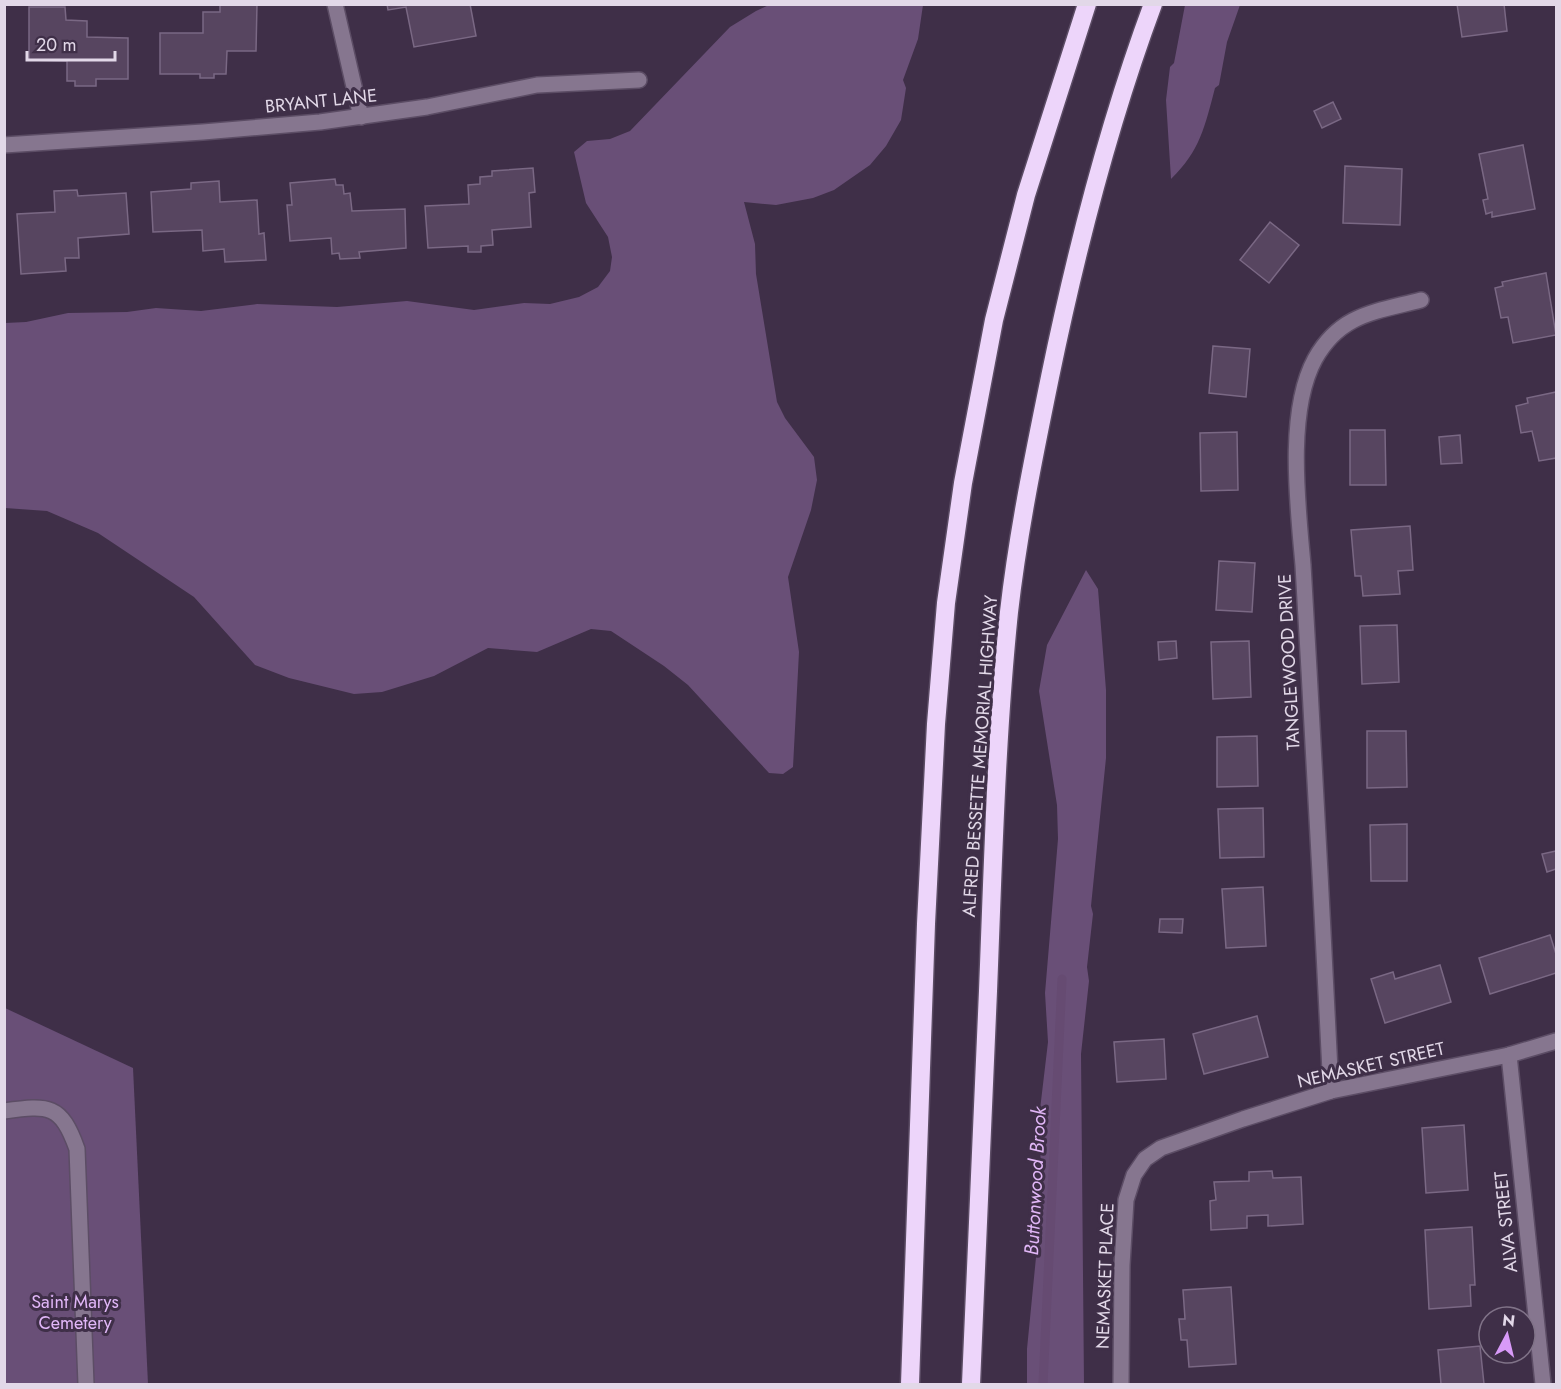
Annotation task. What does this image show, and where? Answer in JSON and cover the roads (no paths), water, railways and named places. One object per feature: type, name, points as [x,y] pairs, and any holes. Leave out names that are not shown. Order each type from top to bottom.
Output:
[{"type":"highway","points":[[910,1384],[926,924],[936,724],[946,603],[970,440],[994,320],[1029,184],[1087,4]]},
{"type":"highway","name":"ALFRED BESSETTE MEMORIAL HIGHWAY","points":[[971,1384],[998,742],[1010,609],[1034,453],[1068,295],[1108,141],[1153,4]]},
{"type":"street","points":[[335,4],[361,117]]},
{"type":"street","name":"BRYANT LANE","points":[[4,145],[213,132],[361,117],[436,106],[537,85],[639,80]]},
{"type":"street","name":"TANGLEWOOD DRIVE","points":[[1331,1091],[1306,603],[1297,493],[1301,396],[1315,359],[1338,328],[1362,315],[1421,300]]},
{"type":"street","name":"NEMASKET STREET","points":[[1136,1171],[1145,1159],[1161,1148],[1331,1091],[1509,1055],[1557,1041]]},
{"type":"street","name":"ALVA STREET","points":[[1509,1055],[1543,1384]]},
{"type":"street","points":[[4,1111],[47,1108],[61,1116],[70,1127],[77,1149],[86,1384]]},
{"type":"street","name":"NEMASKET PLACE","points":[[1121,1384],[1123,1233],[1126,1200],[1136,1171]]},
{"type":"waterway","name":"Buttonwood Brook","points":[[1043,1384],[1062,979]]},
{"type":"park label","name":"Saint Marys Cemetery","points":[[75,1312]]}]
